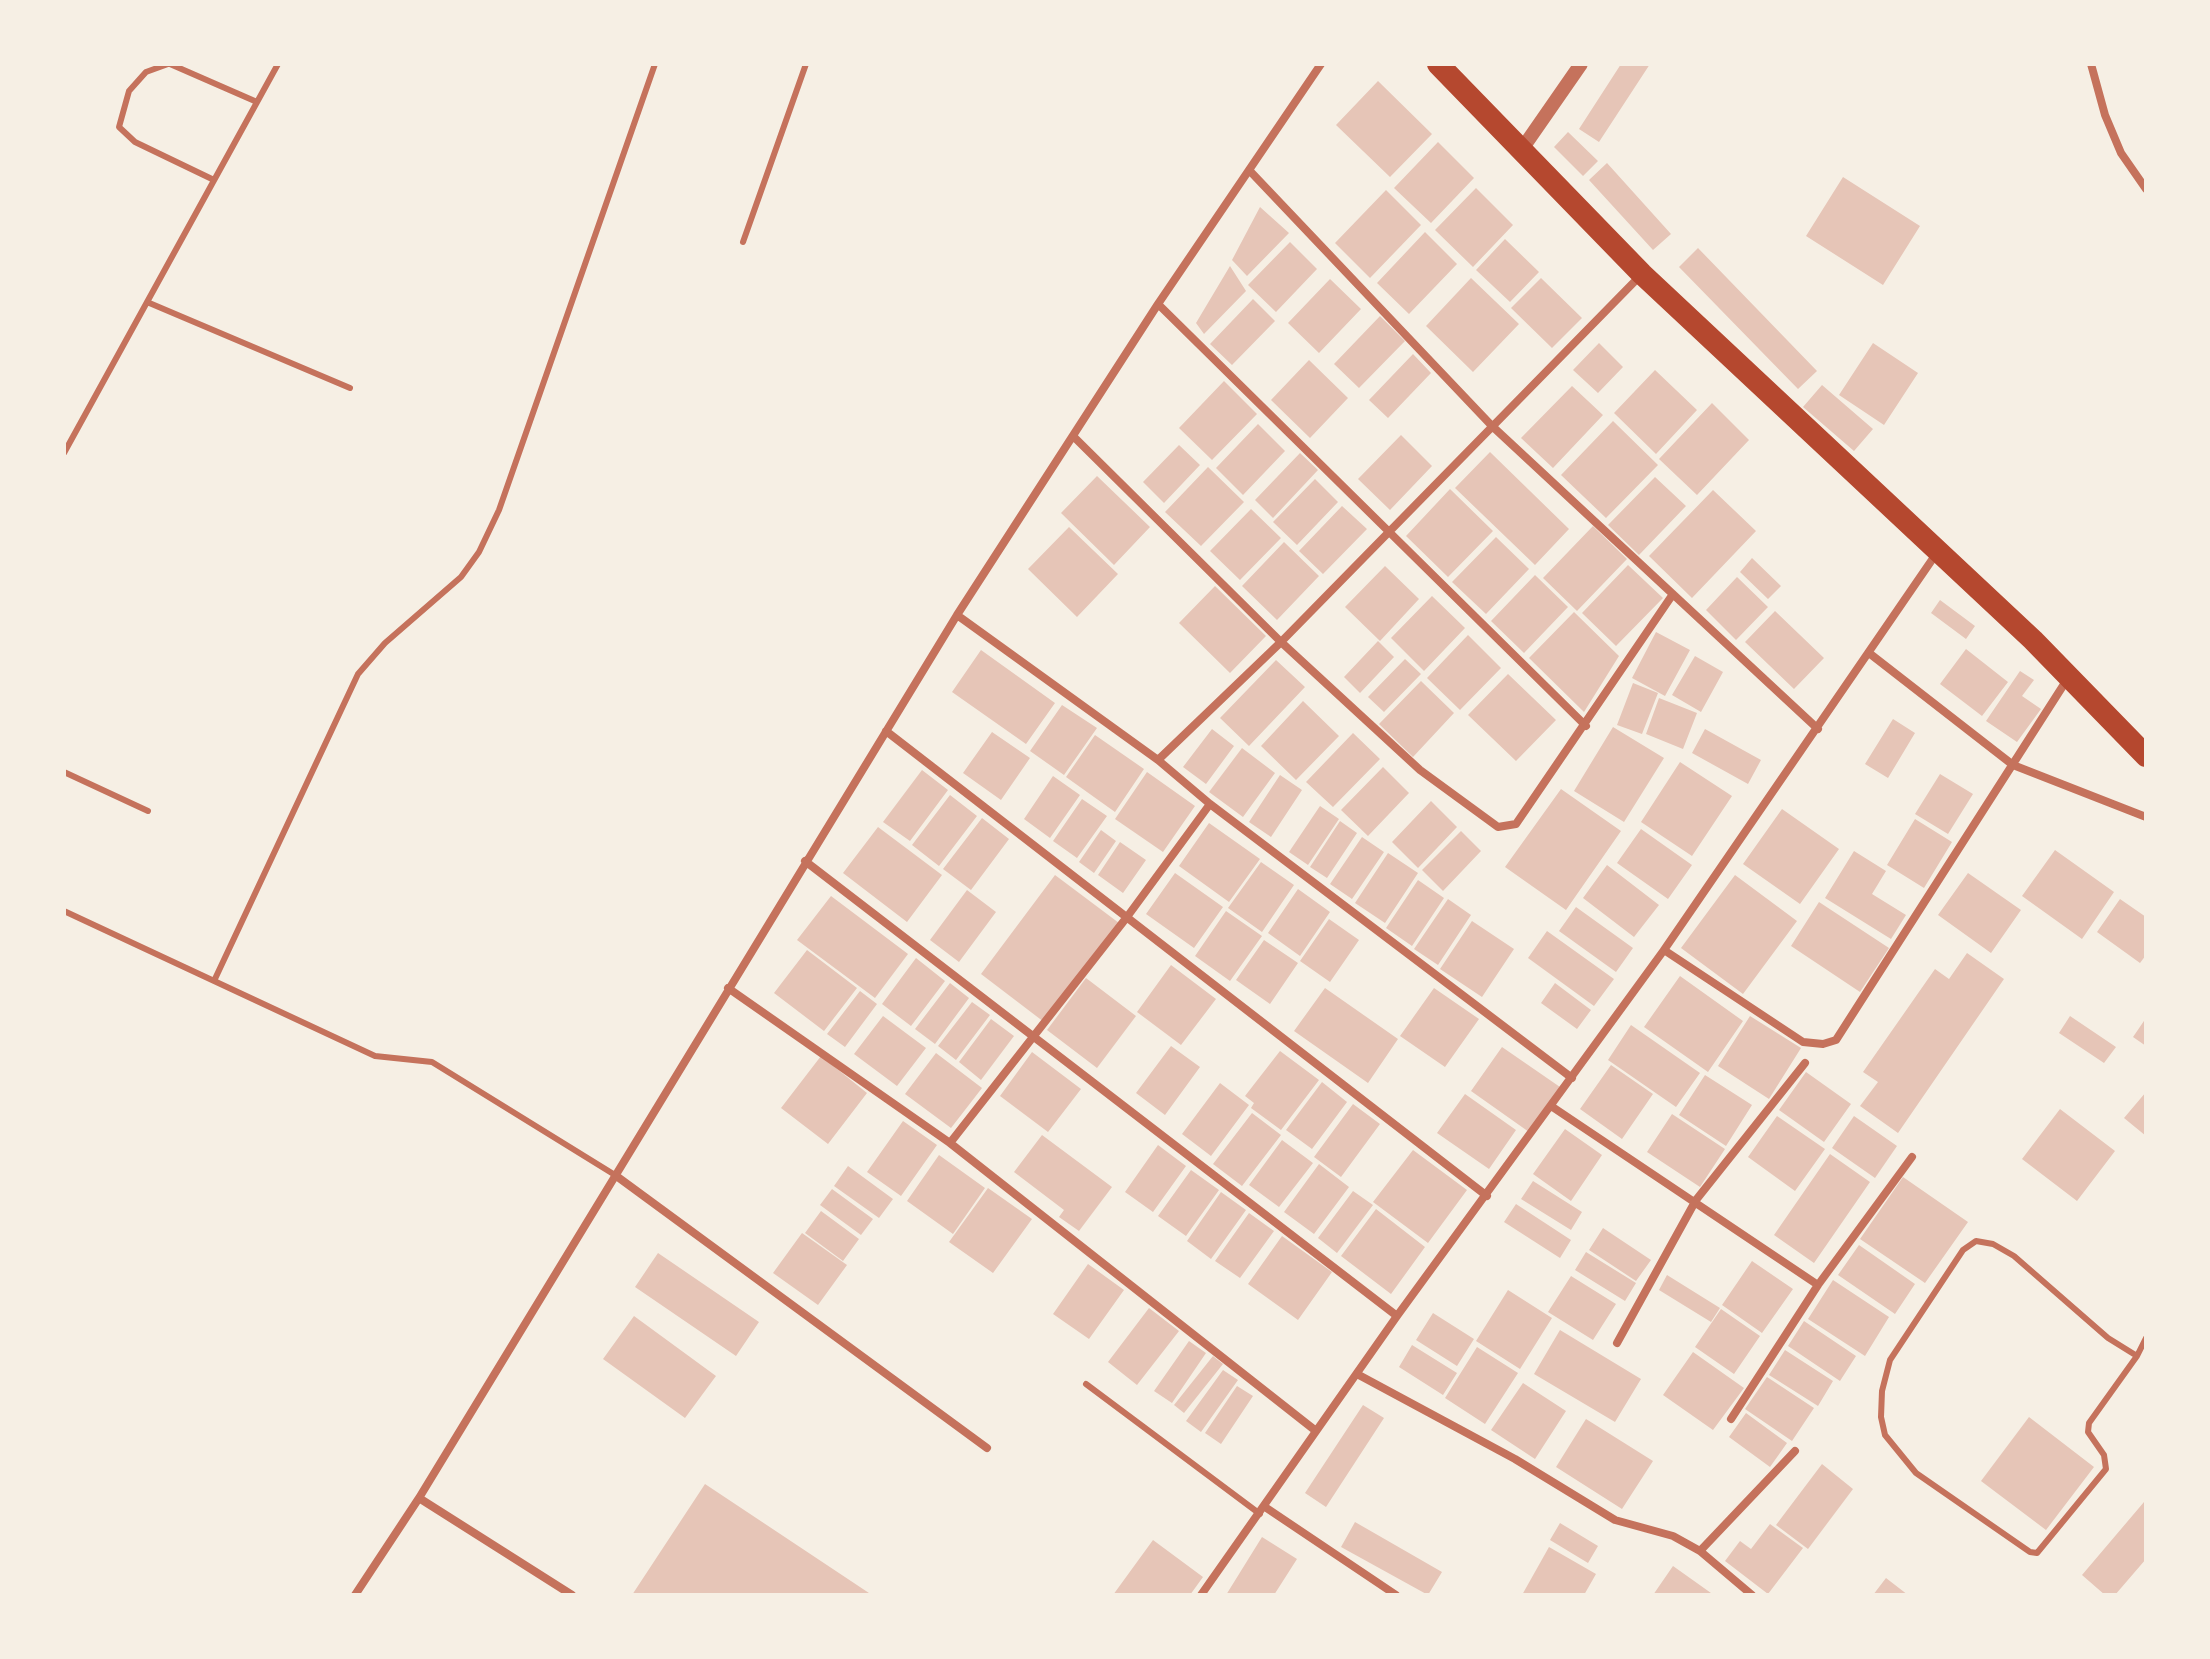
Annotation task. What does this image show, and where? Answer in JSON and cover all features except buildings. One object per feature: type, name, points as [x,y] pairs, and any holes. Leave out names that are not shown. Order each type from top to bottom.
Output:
[{"type":"highway","points":[[1438,64],[1642,274],[2069,677],[2146,756]]},
{"type":"street","points":[[355,1595],[419,1498],[957,615],[1158,304],[1321,64]]},
{"type":"street","points":[[1522,149],[1581,64]]},
{"type":"street","points":[[2091,64],[2105,115],[2121,153],[2146,189]]},
{"type":"street","points":[[1249,170],[1492,426],[1818,729]]},
{"type":"street","points":[[1158,760],[1281,642],[1642,274]]},
{"type":"street","points":[[1158,304],[1586,726]]},
{"type":"street","points":[[1073,436],[1281,642],[1420,770],[1498,827],[1516,824],[1586,726],[1673,594]]},
{"type":"street","points":[[1201,1595],[1397,1316],[1664,950],[1937,553]]},
{"type":"street","points":[[957,615],[1158,760],[1210,804],[1572,1078]]},
{"type":"street","points":[[1869,653],[2013,765],[2146,817]]},
{"type":"street","points":[[1664,950],[1803,1042],[1823,1044],[1836,1040],[2069,677]]},
{"type":"street","points":[[886,731],[1487,1196]]},
{"type":"street","points":[[950,1143],[1127,917],[1210,804]]},
{"type":"street","points":[[805,861],[1397,1316]]},
{"type":"street","points":[[728,988],[950,1143],[1316,1431]]},
{"type":"street","points":[[1617,1343],[1696,1200],[1805,1063]]},
{"type":"street","points":[[1551,1106],[1696,1200],[1818,1285]]},
{"type":"street","points":[[1731,1419],[1818,1285],[1912,1157]]},
{"type":"street","points":[[615,1175],[987,1448]]},
{"type":"street","points":[[1357,1374],[1515,1459],[1615,1520],[1673,1536],[1700,1551],[1752,1595]]},
{"type":"street","points":[[1700,1551],[1795,1451]]},
{"type":"street","points":[[419,1498],[572,1595]]},
{"type":"street","points":[[1262,1511],[1396,1595]]},
{"type":"lane","points":[[214,180],[135,142],[119,127],[129,91],[146,72],[169,64],[257,102]]},
{"type":"lane","points":[[64,453],[278,64]]},
{"type":"lane","points":[[214,981],[358,674],[385,643],[461,577],[479,552],[499,510],[655,64]]},
{"type":"lane","points":[[743,242],[806,64]]},
{"type":"lane","points":[[147,302],[350,388]]},
{"type":"lane","points":[[64,772],[148,811]]},
{"type":"lane","points":[[64,911],[375,1056],[432,1062],[615,1175]]},
{"type":"lane","points":[[2137,1356],[2108,1338],[2014,1256],[1993,1244],[1976,1241],[1963,1250],[1890,1360],[1882,1391],[1881,1417],[1885,1435],[1916,1473],[2030,1552],[2037,1553],[2106,1469],[2104,1455],[2088,1432],[2089,1423],[2137,1356],[2146,1338]]},
{"type":"lane","points":[[1086,1384],[1262,1511]]}]
